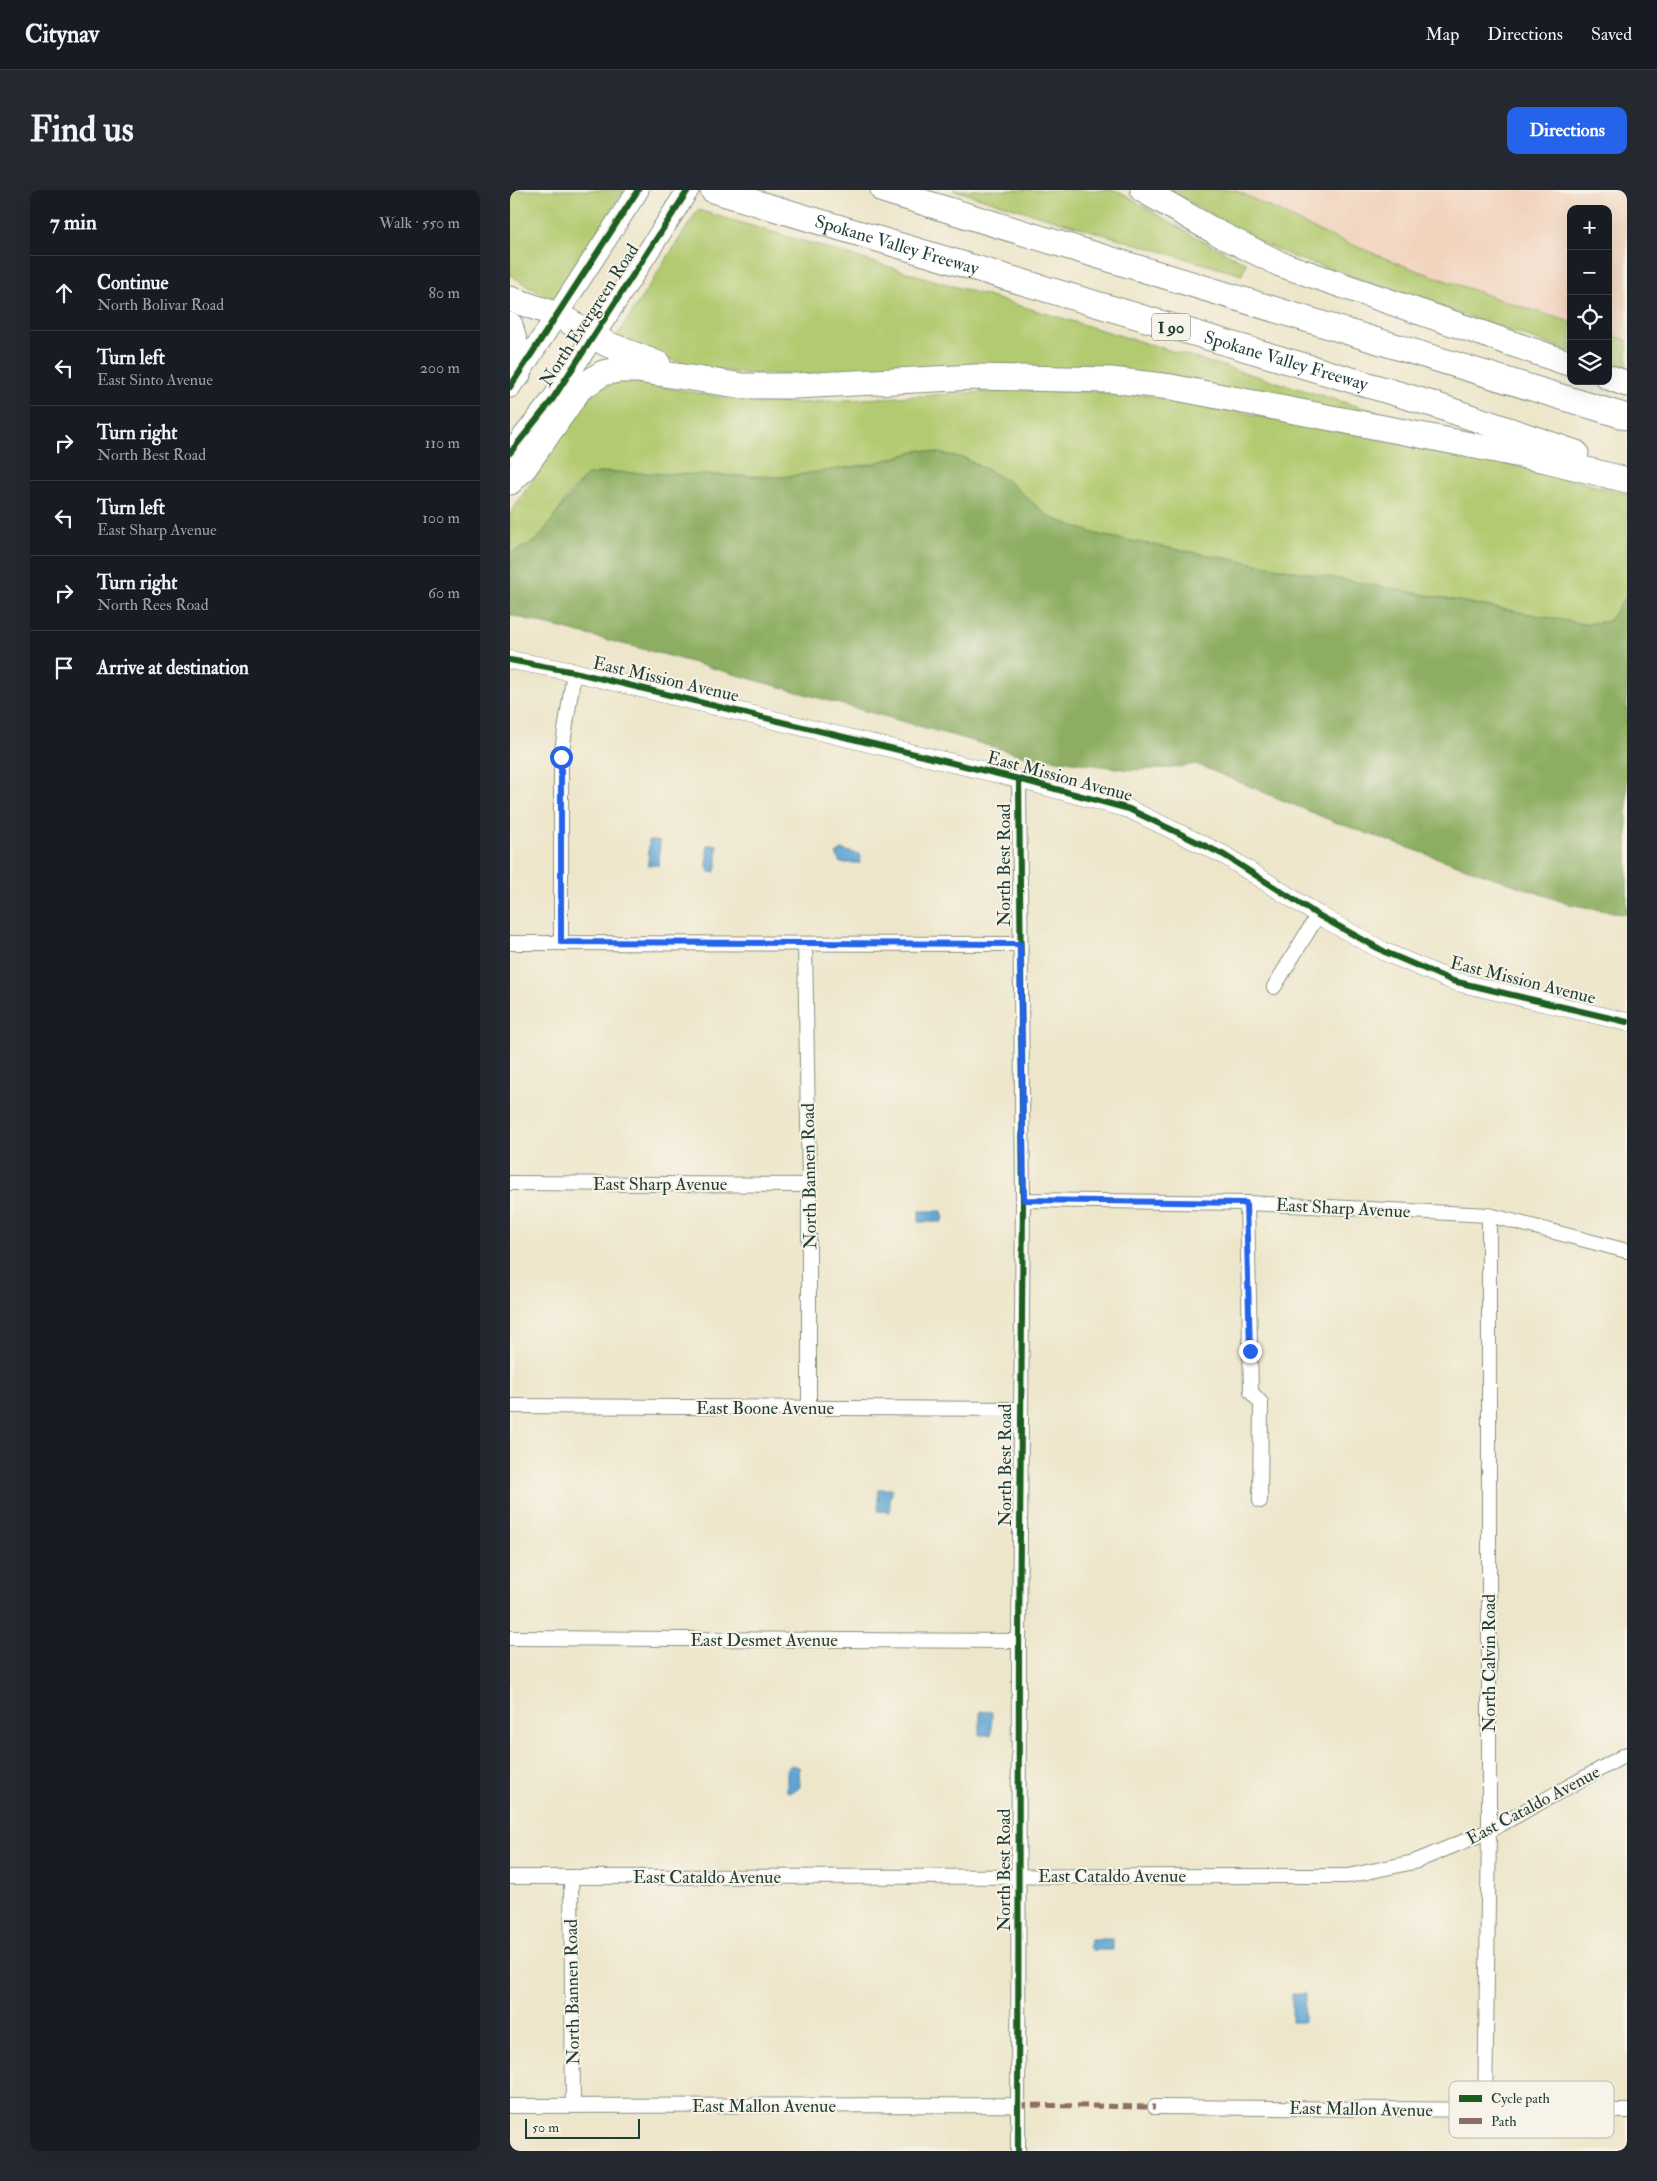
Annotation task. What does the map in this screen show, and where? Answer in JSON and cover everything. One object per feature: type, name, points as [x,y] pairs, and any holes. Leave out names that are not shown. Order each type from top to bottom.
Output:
[{"type":"highway","name":"Spokane Valley Freeway","points":[[713,190],[1432,404],[1627,470]]},
{"type":"highway","points":[[882,190],[1627,417]]},
{"type":"highway","points":[[1143,190],[1216,232],[1280,264],[1567,363]]},
{"type":"highway","points":[[510,299],[558,315],[625,352],[707,381]]},
{"type":"highway","points":[[510,325],[516,348],[514,381]]},
{"type":"highway","points":[[510,482],[524,468],[580,388],[603,373],[619,370],[637,370],[744,386],[795,386],[975,377],[1111,380],[1171,387],[1425,436],[1546,460],[1627,480]]},
{"type":"highway","points":[[1612,378],[1627,384]]},
{"type":"main road","name":"North Evergreen Road","points":[[514,381],[638,190]]},
{"type":"main road","name":"North Evergreen Road","points":[[510,453],[552,400],[688,190]]},
{"type":"street","name":"East Mission Avenue","points":[[510,660],[574,672],[1019,779],[1129,809],[1224,855],[1318,915],[1385,952],[1453,981],[1627,1022]]},
{"type":"street","points":[[561,942],[561,757],[574,672]]},
{"type":"street","name":"North Best Road","points":[[1018,2151],[1020,1409],[1024,1200],[1019,779]]},
{"type":"street","points":[[1274,987],[1318,915]]},
{"type":"street","points":[[510,943],[1020,944]]},
{"type":"street","name":"North Bannen Road","points":[[805,944],[810,1184],[809,1408]]},
{"type":"street","name":"East Sharp Avenue","points":[[510,1183],[810,1184]]},
{"type":"street","name":"East Sharp Avenue","points":[[1024,1200],[1246,1203],[1489,1215],[1627,1251]]},
{"type":"street","points":[[1246,1203],[1251,1392],[1261,1403],[1260,1501]]},
{"type":"street","name":"North Calvin Road","points":[[1485,2081],[1489,1831],[1489,1215]]},
{"type":"street","name":"East Boone Avenue","points":[[510,1406],[1020,1409]]},
{"type":"street","name":"East Desmet Avenue","points":[[510,1638],[1019,1642]]},
{"type":"street","name":"East Cataldo Avenue","points":[[510,1877],[1348,1876],[1414,1862],[1489,1831],[1627,1754]]},
{"type":"street","name":"North Bannen Road","points":[[571,1877],[573,2106]]},
{"type":"street","name":"East Mallon Avenue","points":[[510,2106],[1017,2105]]},
{"type":"street","name":"East Mallon Avenue","points":[[1155,2107],[1449,2111]]},
{"type":"street","name":"East Mallon Avenue","points":[[1614,2111],[1627,2111]]},
{"type":"shaded area","points":[[1235,190],[1627,190],[1627,340],[1612,335],[1612,205],[1567,205],[1567,321],[1515,305],[1402,265],[1318,231]]},
{"type":"green space","points":[[510,190],[624,190],[554,301],[510,275]]},
{"type":"green space","points":[[953,190],[1116,190],[1197,238],[1246,263],[1242,275]]},
{"type":"green space","points":[[1168,190],[1235,190],[1318,231],[1402,265],[1515,305],[1567,321],[1567,351],[1294,257],[1253,239]]},
{"type":"green space","points":[[698,210],[1424,426],[1206,388],[738,373],[685,364],[613,342]]},
{"type":"green space","points":[[1612,335],[1627,340],[1627,372],[1612,366]]},
{"type":"green space","points":[[629,381],[731,399],[797,403],[1017,390],[1114,392],[1193,403],[1521,467],[1627,494],[1627,595],[1609,621],[1584,624],[1099,535],[1049,517],[1008,481],[964,458],[921,450],[872,464],[783,477],[607,472],[594,475],[583,480],[574,488],[546,530],[537,539],[510,554],[510,514],[585,400],[605,386]]},
{"type":"green space","points":[[921,450],[964,458],[1008,481],[1049,517],[1099,535],[1584,624],[1609,621],[1627,595],[1627,915],[1569,904],[1335,822],[1196,764],[1171,768],[1131,770],[1022,755],[666,655],[510,615],[510,554],[537,540],[585,476],[607,472],[783,477],[872,464]]},
{"type":"water","points":[[649,840],[660,841],[659,865],[648,865]]},
{"type":"water","points":[[707,845],[717,845],[717,869],[715,869],[715,872],[709,872],[709,869],[707,869]]},
{"type":"water","points":[[842,850],[859,854],[861,857],[860,863],[840,863],[836,854]]},
{"type":"water","points":[[919,1211],[942,1211],[944,1219],[942,1219],[942,1222],[919,1222]]},
{"type":"water","points":[[878,1489],[892,1489],[890,1512],[878,1511]]},
{"type":"water","points":[[980,1711],[992,1712],[991,1735],[980,1735]]},
{"type":"water","points":[[791,1765],[799,1767],[800,1787],[797,1790],[788,1792],[785,1789],[787,1786],[787,1769]]},
{"type":"water","points":[[1091,1939],[1113,1939],[1113,1950],[1091,1950],[1088,1947]]},
{"type":"water","points":[[1292,1993],[1305,1994],[1304,2022],[1292,2022]]},
{"type":"marked path","points":[[1017,2105],[1155,2107]]},
{"type":"cycle path","points":[[510,387],[638,190]]},
{"type":"cycle path","points":[[510,453],[552,400],[688,190]]},
{"type":"cycle path","points":[[510,660],[574,672],[1019,779],[1129,809],[1224,855],[1318,915],[1385,952],[1453,981],[1627,1022]]},
{"type":"cycle path","points":[[1018,2151],[1019,1641],[1023,1200],[1019,779]]},
{"type":"route","points":[[561,757],[561,942],[1020,944],[1024,1200],[1246,1203],[1250,1351]]}]
